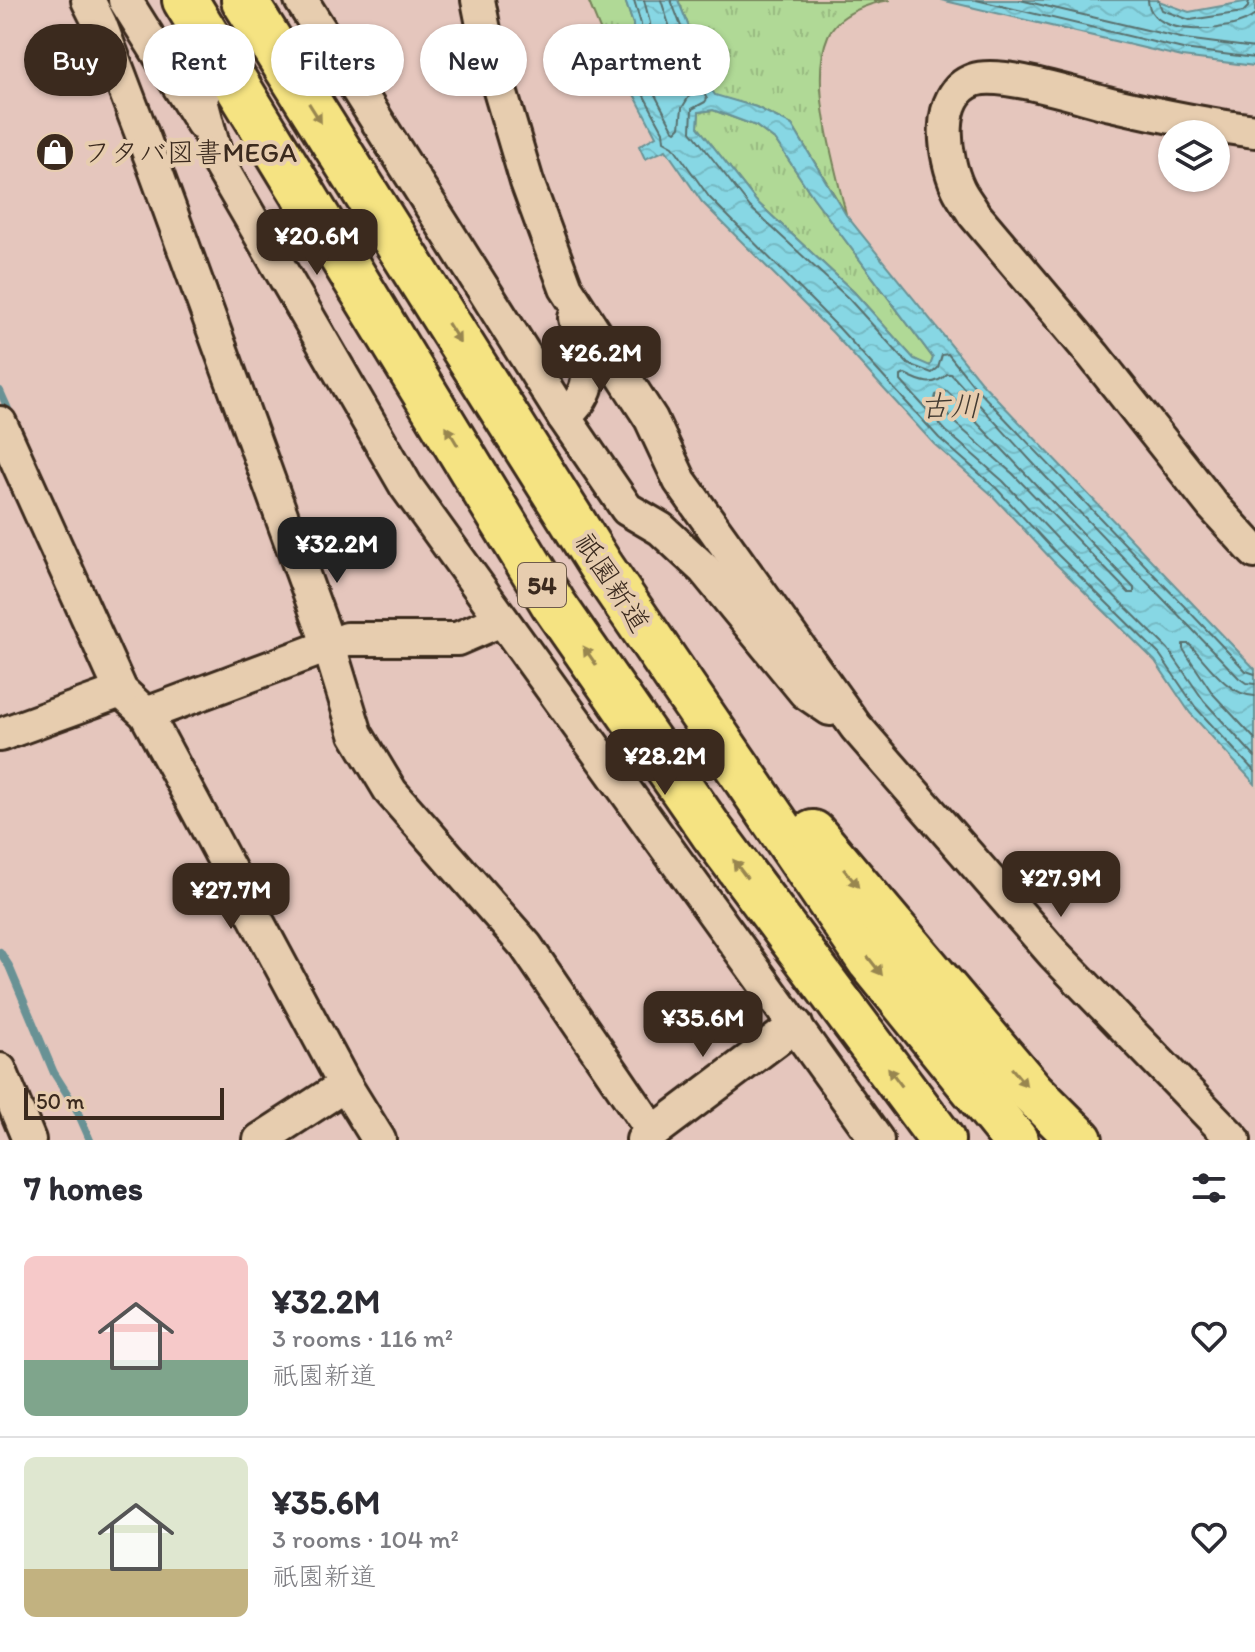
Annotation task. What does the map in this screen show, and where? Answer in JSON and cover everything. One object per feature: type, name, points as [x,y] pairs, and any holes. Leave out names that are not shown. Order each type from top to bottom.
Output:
[{"type":"highway","name":"54","points":[[185,0],[200,24]]},
{"type":"highway","name":"祇園新道","points":[[244,0],[271,43]]},
{"type":"highway","name":"54","points":[[244,96],[554,605],[712,832],[942,1140]]},
{"type":"highway","name":"祇園新道","points":[[305,96],[585,541],[656,648],[870,961],[1015,1140]]},
{"type":"highway","points":[[656,648],[1032,1092],[1080,1140]]},
{"type":"street","points":[[88,0],[151,158],[329,646],[356,734],[391,792],[526,946],[648,1136],[796,1025]]},
{"type":"street","points":[[125,0],[210,135]]},
{"type":"street","points":[[301,0],[316,24]]},
{"type":"street","points":[[478,0],[488,50],[527,182],[568,291],[590,379],[579,404],[564,417]]},
{"type":"street","points":[[1255,131],[1114,105],[996,77],[973,80],[956,92],[947,109],[948,158],[958,189],[974,214],[1094,356],[1213,506],[1255,552]]},
{"type":"street","points":[[201,96],[217,160],[406,486],[877,1140]]},
{"type":"street","points":[[361,96],[564,417],[627,509],[661,529],[704,569],[805,692],[856,727]]},
{"type":"street","points":[[568,291],[651,419],[680,481],[856,727],[1053,953],[1234,1140]]},
{"type":"street","points":[[0,423],[121,691],[146,714],[345,1085],[379,1140]]},
{"type":"street","points":[[146,714],[347,639],[457,639],[501,620]]},
{"type":"street","points":[[0,735],[121,691]]},
{"type":"street","points":[[0,1070],[29,1140]]},
{"type":"street","points":[[260,1140],[345,1085]]},
{"type":"green space","points":[[588,0],[625,0],[633,24],[598,24]]},
{"type":"green space","points":[[678,0],[890,0],[846,16],[832,28],[823,55],[821,76],[825,124],[846,214],[792,125],[756,107],[715,96],[730,96],[730,24],[688,24]]},
{"type":"green space","points":[[713,110],[756,126],[776,141],[813,197],[933,358],[930,367],[914,359],[854,292],[756,201],[698,127],[699,112]]},
{"type":"water","name":"古川","points":[[625,0],[678,0],[688,24],[633,24]]},
{"type":"water","points":[[941,0],[1156,0],[1189,12],[1255,0],[1255,66],[1182,57]]},
{"type":"water","name":"古川","points":[[635,96],[718,96],[756,107],[792,125],[846,215],[980,381],[1255,669],[1255,784],[1190,713],[1155,661],[1053,561],[991,494],[934,444],[833,333],[702,202],[666,150],[645,159],[639,146],[656,136]],"holes":[[[713,110],[756,126],[776,141],[813,197],[933,358],[930,366],[914,359],[854,292],[756,201],[698,127],[699,112]]]},
{"type":"waterway","points":[[0,391],[12,418]]},
{"type":"waterway","points":[[0,952],[9,966],[54,1073],[75,1106],[90,1140]]},
{"type":"place","name":"フタバ図書MEGA","points":[[55,152]]}]
